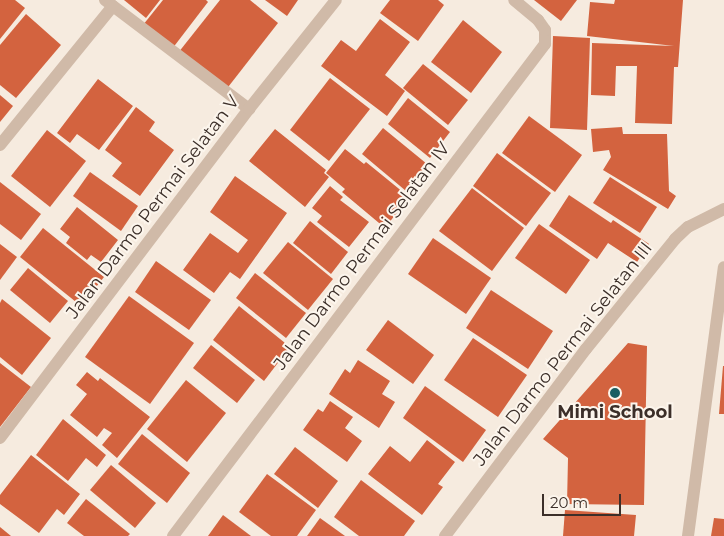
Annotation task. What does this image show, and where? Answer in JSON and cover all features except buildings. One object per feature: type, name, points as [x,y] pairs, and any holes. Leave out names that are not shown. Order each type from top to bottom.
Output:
[{"type":"street","name":"Jalan Darmo Permai Selatan V","points":[[0,438],[249,109],[336,0]]},
{"type":"street","name":"Jalan Darmo Permai Selatan IV","points":[[173,536],[545,44],[545,30],[538,20],[514,0]]},
{"type":"street","points":[[0,145],[109,3],[249,109]]},
{"type":"street","name":"Jalan Darmo Permai Selatan III","points":[[445,536],[586,349],[675,239],[688,227],[724,209]]},
{"type":"street","points":[[688,536],[724,267]]},
{"type":"place","name":"Mimi School","points":[[615,393]]}]
